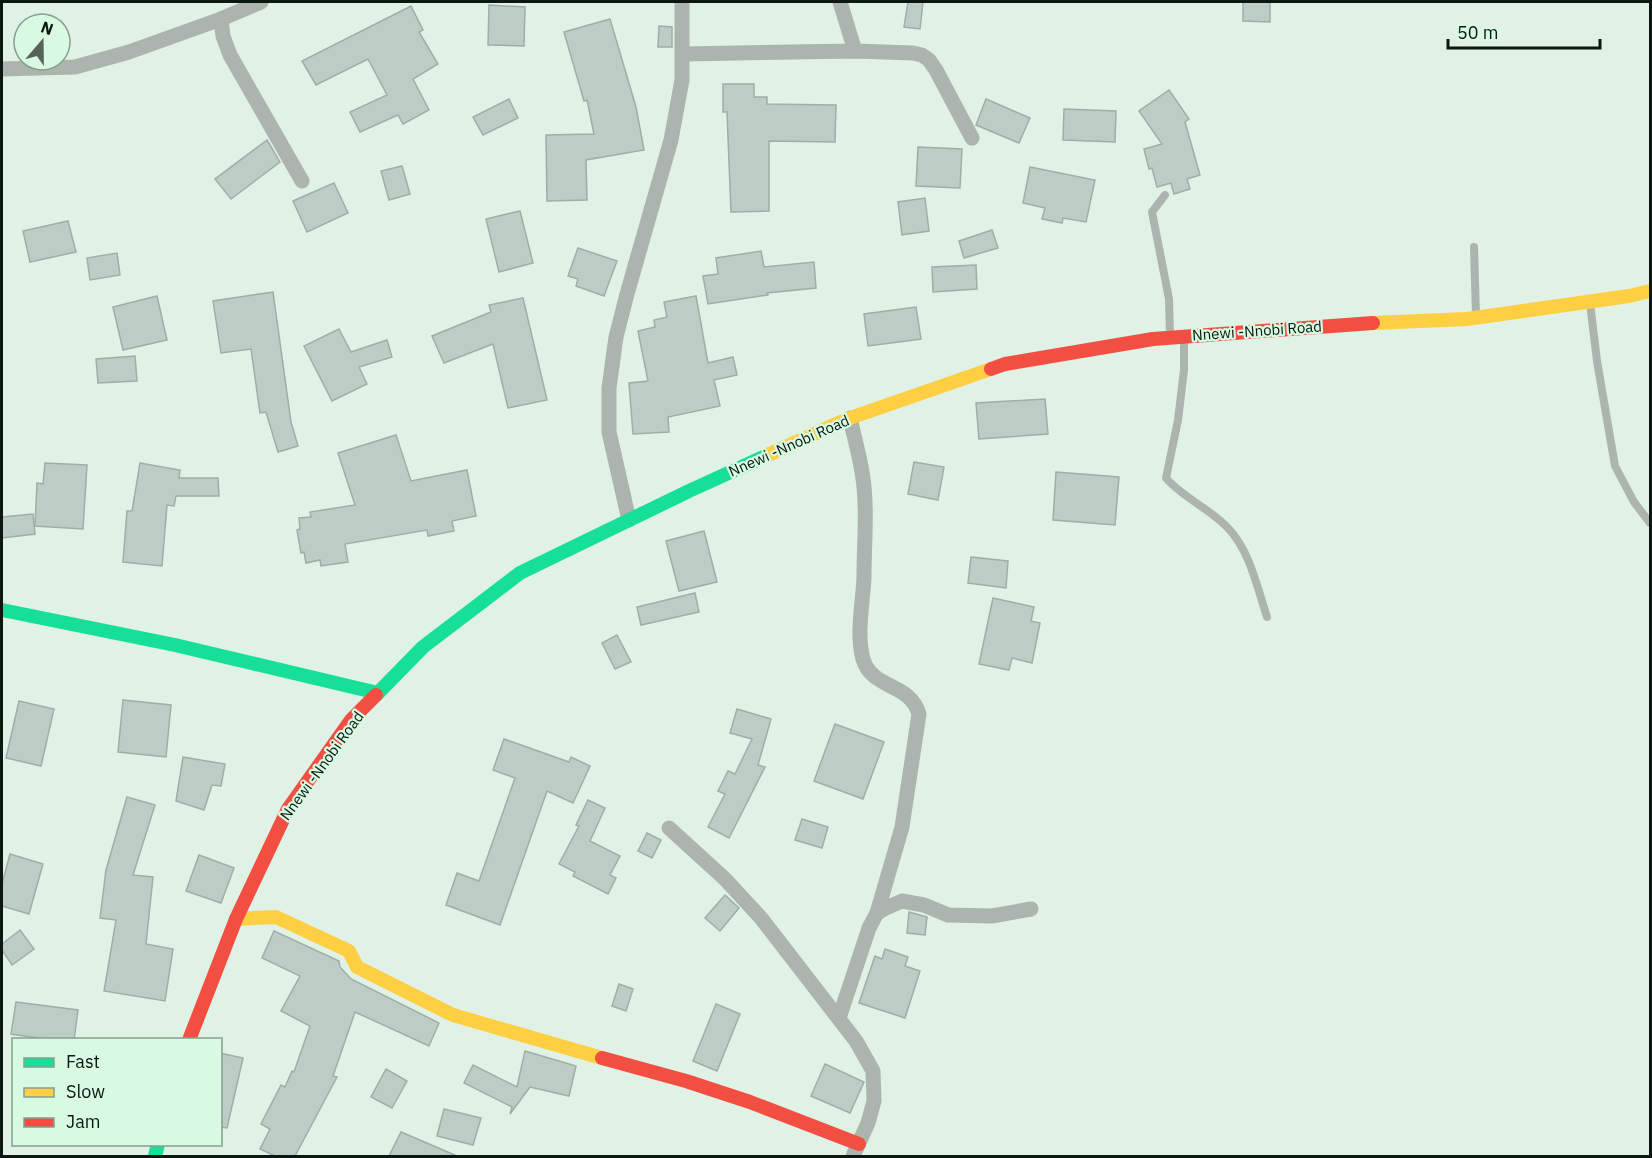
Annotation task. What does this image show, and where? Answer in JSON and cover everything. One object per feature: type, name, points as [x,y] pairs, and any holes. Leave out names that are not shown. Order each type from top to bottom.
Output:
[{"type":"main road","name":"Nnewi -Nnobi Road","points":[[190,1038],[236,919],[288,809],[351,720],[423,647],[520,573],[689,490],[850,418],[1005,364],[1177,337],[1329,325],[1476,318],[1650,291]]},
{"type":"main road","points":[[2,610],[175,645],[378,693]]},
{"type":"main road","points":[[236,919],[276,917],[349,951],[357,967],[453,1015],[544,1043],[686,1081],[750,1102],[856,1150]]},
{"type":"street","points":[[2,69],[75,67],[129,52],[261,2]]},
{"type":"street","points":[[629,520],[609,432],[609,388],[621,316],[671,140],[682,80],[682,2]]},
{"type":"street","points":[[840,2],[855,51]]},
{"type":"street","points":[[221,19],[223,36],[230,55],[302,181]]},
{"type":"street","points":[[683,54],[855,51],[922,55],[929,60],[972,138]]},
{"type":"street","points":[[839,1018],[869,928],[877,914],[902,827],[919,714],[916,702],[908,695],[879,680],[867,669],[862,657],[861,619],[865,521],[862,473],[850,418]]},
{"type":"street","points":[[669,828],[725,879],[761,918],[856,1041],[873,1071],[874,1101],[868,1123],[856,1150]]},
{"type":"street","points":[[877,914],[902,901],[924,905],[948,915],[992,916],[1031,909]]},
{"type":"lane","points":[[1165,195],[1152,212],[1184,370],[1178,420],[1166,478],[1173,486],[1197,501],[1229,528],[1246,555],[1267,617]]},
{"type":"lane","points":[[1474,247],[1476,318]]},
{"type":"lane","points":[[1590,302],[1597,361],[1615,466],[1634,502],[1650,523]]},
{"type":"building","points":[[908,2],[923,2],[920,29],[904,27]]},
{"type":"building","points":[[1243,2],[1270,2],[1270,22],[1243,21]]},
{"type":"building","points":[[489,5],[525,7],[524,46],[488,45]]},
{"type":"building","points":[[411,6],[423,30],[419,32],[438,64],[413,79],[429,110],[403,124],[398,115],[360,132],[350,112],[387,95],[368,59],[316,85],[302,61]]},
{"type":"building","points":[[610,19],[636,107],[644,150],[586,160],[587,200],[547,201],[546,135],[594,134],[587,100],[584,101],[564,32]]},
{"type":"building","points":[[659,26],[672,27],[672,47],[658,47]]},
{"type":"building","points":[[723,84],[754,84],[754,97],[767,97],[767,104],[836,105],[835,142],[769,141],[769,211],[731,212],[727,112],[723,112]]},
{"type":"building","points":[[1169,90],[1189,119],[1185,122],[1200,175],[1187,179],[1190,189],[1174,194],[1171,183],[1157,187],[1152,168],[1149,169],[1144,149],[1162,144],[1139,111]]},
{"type":"building","points":[[509,99],[518,118],[483,135],[473,117]]},
{"type":"building","points":[[986,99],[1030,118],[1019,143],[976,125]]},
{"type":"building","points":[[1064,109],[1116,111],[1115,142],[1063,140]]},
{"type":"building","points":[[267,140],[280,162],[231,199],[215,179]]},
{"type":"building","points":[[918,147],[962,149],[960,188],[916,186]]},
{"type":"building","points":[[402,166],[410,194],[389,200],[381,171]]},
{"type":"building","points":[[1030,167],[1095,180],[1086,222],[1063,218],[1062,223],[1042,219],[1045,208],[1023,203]]},
{"type":"building","points":[[334,183],[348,213],[307,232],[293,201]]},
{"type":"building","points":[[925,198],[929,231],[902,235],[898,202]]},
{"type":"building","points":[[520,211],[533,263],[499,272],[486,219]]},
{"type":"building","points":[[68,221],[76,252],[30,262],[23,231]]},
{"type":"building","points":[[992,230],[998,248],[964,258],[959,241]]},
{"type":"building","points":[[578,248],[617,261],[604,296],[576,286],[578,279],[568,276]]},
{"type":"building","points":[[761,251],[764,267],[814,262],[816,288],[767,293],[768,295],[708,304],[703,276],[718,274],[716,258]]},
{"type":"building","points":[[117,253],[120,275],[90,280],[87,258]]},
{"type":"building","points":[[976,265],[977,289],[933,292],[932,267]]},
{"type":"building","points":[[273,292],[291,422],[298,446],[278,452],[266,412],[260,413],[251,349],[221,353],[213,301]]},
{"type":"building","points":[[157,296],[167,340],[123,350],[113,307]]},
{"type":"building","points":[[696,296],[708,363],[733,357],[737,375],[714,380],[720,406],[668,417],[669,432],[633,434],[629,383],[648,381],[638,331],[655,327],[654,320],[667,317],[664,302]]},
{"type":"building","points":[[523,298],[547,400],[508,408],[493,344],[444,363],[432,336],[491,312],[489,305]]},
{"type":"building","points":[[916,307],[921,339],[868,346],[864,314]]},
{"type":"building","points":[[339,329],[351,352],[387,340],[392,357],[359,367],[367,384],[332,401],[304,346]]},
{"type":"building","points":[[135,356],[137,381],[98,383],[96,359]]},
{"type":"building","points":[[1045,399],[1048,434],[979,439],[976,403]]},
{"type":"building","points":[[396,435],[411,481],[467,470],[476,516],[452,521],[454,531],[428,536],[427,530],[345,544],[348,562],[321,566],[320,560],[306,563],[304,552],[301,553],[297,530],[300,529],[299,518],[311,517],[310,512],[355,505],[338,453]]},
{"type":"building","points":[[914,462],[944,467],[938,500],[908,494]]},
{"type":"building","points":[[45,463],[87,465],[83,529],[35,526],[37,483],[43,484]]},
{"type":"building","points":[[140,463],[180,470],[179,478],[218,478],[219,496],[176,496],[174,506],[167,505],[162,566],[123,562],[127,511],[132,511]]},
{"type":"building","points":[[1056,472],[1119,477],[1115,525],[1053,520]]},
{"type":"building","points":[[33,514],[35,534],[2,538],[2,517]]},
{"type":"building","points":[[704,531],[717,582],[679,591],[666,541]]},
{"type":"building","points":[[971,557],[1008,561],[1006,588],[968,583]]},
{"type":"building","points":[[695,593],[699,612],[641,625],[637,607]]},
{"type":"building","points":[[993,598],[1034,607],[1031,621],[1040,623],[1032,663],[1012,658],[1009,670],[979,664]]},
{"type":"building","points":[[617,635],[631,662],[615,669],[602,643]]},
{"type":"building","points":[[123,700],[171,705],[166,757],[118,752]]},
{"type":"building","points":[[19,701],[54,709],[41,766],[6,758]]},
{"type":"building","points":[[737,709],[771,719],[758,765],[765,767],[729,838],[708,827],[725,794],[718,791],[728,771],[735,774],[752,739],[730,733]]},
{"type":"building","points":[[835,724],[884,742],[863,799],[814,781]]},
{"type":"building","points":[[504,739],[569,762],[571,757],[590,766],[573,803],[547,791],[500,925],[446,905],[457,873],[479,881],[515,778],[493,770]]},
{"type":"building","points":[[183,757],[225,764],[221,786],[212,785],[204,810],[176,801]]},
{"type":"building","points":[[127,797],[155,805],[133,875],[153,877],[146,944],[173,949],[165,1001],[104,991],[116,920],[100,918],[106,870]]},
{"type":"building","points":[[588,800],[605,808],[590,841],[620,856],[610,875],[616,878],[608,894],[573,876],[575,872],[559,864],[579,826],[576,825]]},
{"type":"building","points":[[802,819],[828,827],[822,848],[795,840]]},
{"type":"building","points":[[647,833],[661,840],[652,858],[638,851]]},
{"type":"building","points":[[10,854],[43,864],[29,914],[2,906],[2,884]]},
{"type":"building","points":[[199,855],[234,868],[221,903],[186,891]]},
{"type":"building","points":[[725,895],[739,908],[720,931],[705,918]]},
{"type":"building","points":[[909,912],[927,917],[925,935],[907,933]]},
{"type":"building","points":[[20,930],[34,949],[12,965],[2,950],[2,944]]},
{"type":"building","points":[[274,931],[339,961],[340,967],[351,979],[439,1023],[429,1046],[355,1012],[333,1076],[337,1077],[295,1156],[275,1156],[260,1149],[270,1129],[261,1124],[281,1085],[285,1087],[292,1071],[294,1072],[310,1026],[281,1011],[300,976],[262,958]]},
{"type":"building","points":[[885,949],[908,957],[905,966],[920,971],[905,1018],[859,1003],[875,956],[882,959]]},
{"type":"building","points":[[619,984],[633,989],[626,1011],[612,1006]]},
{"type":"building","points":[[16,1002],[78,1010],[74,1038],[38,1038],[11,1034]]},
{"type":"building","points":[[716,1004],[740,1014],[717,1071],[693,1061]]},
{"type":"building","points":[[525,1051],[576,1066],[569,1096],[530,1087],[510,1114],[512,1107],[464,1083],[473,1065],[517,1087]]},
{"type":"building","points":[[222,1053],[243,1058],[227,1128],[222,1127]]},
{"type":"building","points":[[825,1064],[864,1082],[850,1113],[811,1096]]},
{"type":"building","points":[[386,1069],[407,1081],[392,1108],[371,1097]]},
{"type":"building","points":[[444,1109],[481,1118],[473,1145],[437,1136]]},
{"type":"building","points":[[401,1132],[457,1156],[389,1156]]},
{"type":"traffic: fast","points":[[376,695],[423,647],[520,573],[770,454]]},
{"type":"traffic: fast","points":[[2,610],[175,645],[378,693]]},
{"type":"traffic: fast","points":[[155,1156],[158,1146]]},
{"type":"traffic: slow","points":[[1373,323],[1467,319],[1650,291]]},
{"type":"traffic: slow","points":[[770,454],[850,418],[991,369]]},
{"type":"traffic: slow","points":[[236,919],[276,917],[349,951],[357,967],[453,1015],[602,1058]]},
{"type":"traffic: jam","points":[[991,369],[1005,364],[1153,339],[1373,323]]},
{"type":"traffic: jam","points":[[190,1038],[236,919],[288,809],[351,720],[376,695]]},
{"type":"traffic: jam","points":[[602,1058],[686,1081],[750,1102],[859,1144]]}]
